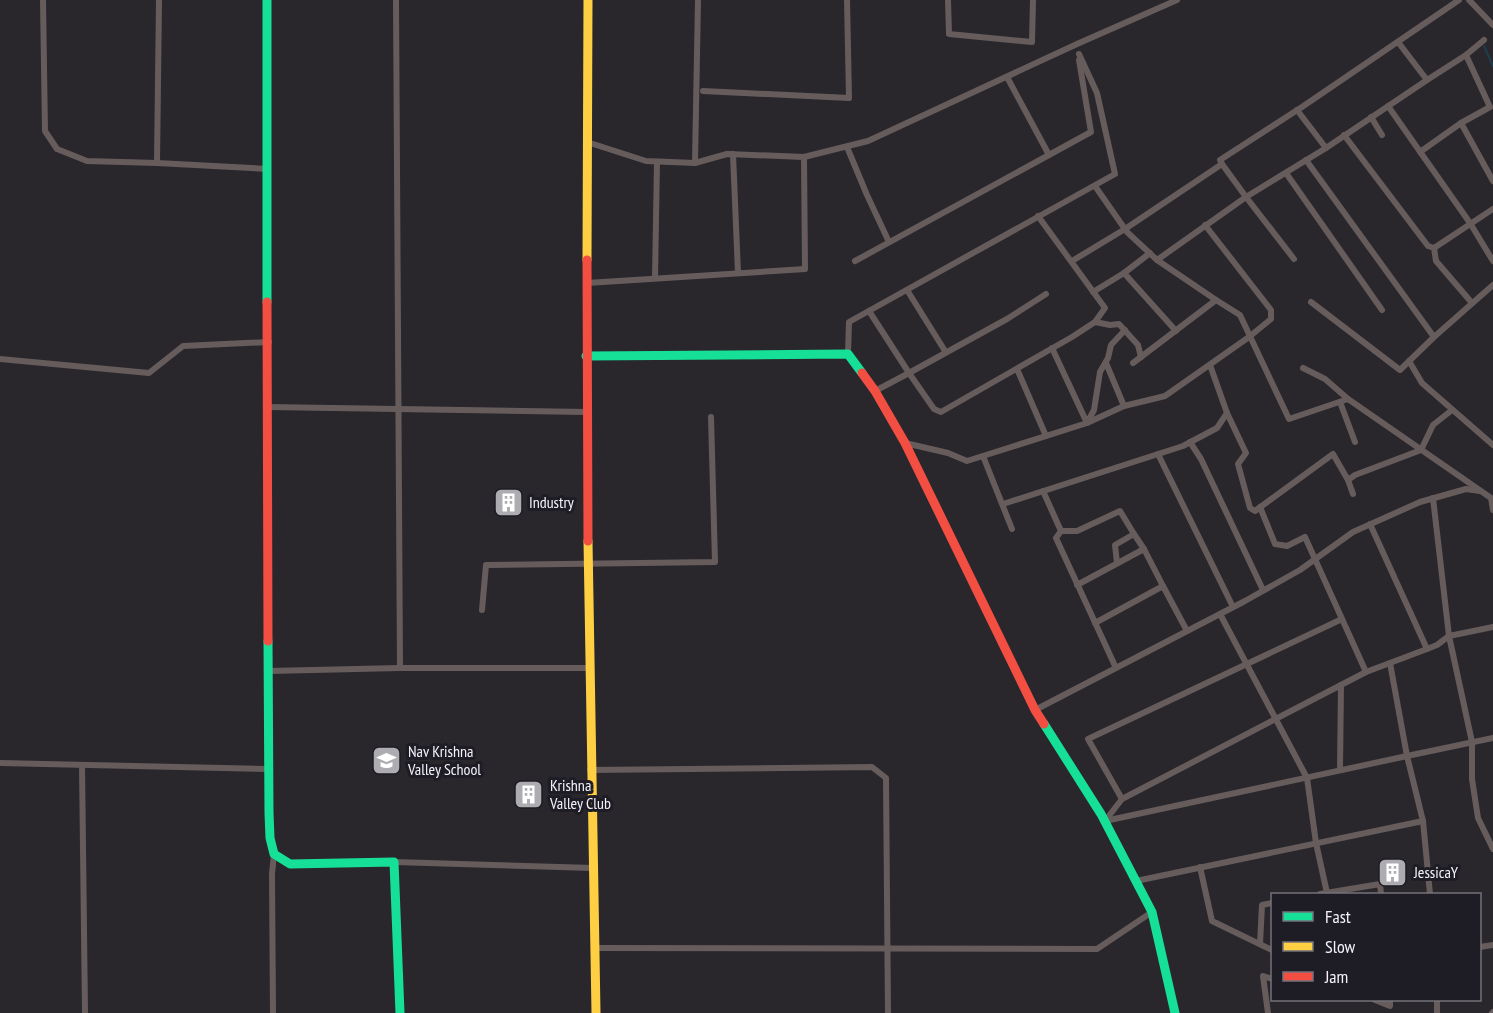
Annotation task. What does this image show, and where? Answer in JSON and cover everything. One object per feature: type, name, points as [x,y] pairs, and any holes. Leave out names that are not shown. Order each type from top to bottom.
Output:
[{"type":"street","points":[[43,0],[45,131],[57,149],[87,160],[268,170]]},
{"type":"street","points":[[157,163],[159,0]]},
{"type":"street","points":[[267,0],[268,770],[270,826],[274,854],[272,874],[273,1013]]},
{"type":"street","points":[[396,0],[400,668]]},
{"type":"street","points":[[588,0],[586,412],[590,770],[596,1013]]},
{"type":"street","points":[[695,163],[698,0]]},
{"type":"street","points":[[703,91],[849,98],[847,0]]},
{"type":"street","points":[[948,0],[949,34],[1032,42],[1033,0]]},
{"type":"street","points":[[587,142],[646,161],[695,163],[733,154],[804,157],[847,147],[868,141],[1166,2],[1177,0]]},
{"type":"street","points":[[1294,259],[1220,160],[1459,0]]},
{"type":"street","points":[[1469,0],[1493,25]]},
{"type":"street","points":[[1158,260],[1246,197],[1326,148],[1466,55],[1484,40]]},
{"type":"street","points":[[1398,42],[1427,80]]},
{"type":"street","points":[[855,261],[1091,132],[1077,44]]},
{"type":"street","points":[[1078,54],[1097,93],[1115,174],[849,322],[848,354],[875,391],[905,443],[1035,710],[1105,821],[1152,912],[1175,1013]]},
{"type":"street","points":[[1420,152],[1461,123],[1491,110],[1466,55]]},
{"type":"street","points":[[1007,77],[1048,155]]},
{"type":"street","points":[[1388,106],[1470,223],[1493,261]]},
{"type":"street","points":[[1297,110],[1326,148]]},
{"type":"street","points":[[1371,117],[1382,135]]},
{"type":"street","points":[[1461,123],[1493,181]]},
{"type":"street","points":[[1344,135],[1428,246],[1434,248]]},
{"type":"street","points":[[847,147],[889,242]]},
{"type":"street","points":[[733,154],[738,273]]},
{"type":"street","points":[[586,283],[805,269],[804,157]]},
{"type":"street","points":[[1305,160],[1434,337]]},
{"type":"street","points":[[655,278],[657,162]]},
{"type":"street","points":[[1072,261],[1125,229],[1222,164]]},
{"type":"street","points":[[1286,172],[1382,310]]},
{"type":"street","points":[[1095,186],[1125,229],[1150,253],[1240,315],[1289,419],[1348,399]]},
{"type":"street","points":[[1434,248],[1493,209]]},
{"type":"street","points":[[869,311],[934,409],[941,412],[1095,322],[1105,308],[1038,216]]},
{"type":"street","points":[[905,443],[948,453],[967,461],[1087,423],[1124,406],[1165,396],[1249,338],[1271,319],[1271,310],[1205,225]]},
{"type":"street","points":[[1434,248],[1436,261],[1472,303]]},
{"type":"street","points":[[1093,292],[1124,273],[1150,253]]},
{"type":"street","points":[[1124,273],[1176,331]]},
{"type":"street","points":[[1311,302],[1400,370],[1493,285]]},
{"type":"street","points":[[907,290],[945,351]]},
{"type":"street","points":[[875,391],[1007,319],[1046,294]]},
{"type":"street","points":[[1133,363],[1216,300]]},
{"type":"street","points":[[1095,322],[1119,324],[1138,345],[1141,357]]},
{"type":"street","points":[[1087,423],[1094,410],[1100,372],[1106,363],[1111,345],[1125,330]]},
{"type":"street","points":[[0,359],[149,373],[183,346],[269,342]]},
{"type":"street","points":[[1052,348],[1087,423]]},
{"type":"street","points":[[586,356],[848,354]]},
{"type":"street","points":[[1409,361],[1422,383],[1493,445]]},
{"type":"street","points":[[1106,363],[1124,406]]},
{"type":"street","points":[[1210,365],[1227,413],[1246,453],[1238,464],[1250,508],[1255,512],[1334,454],[1353,494]]},
{"type":"street","points":[[1304,368],[1325,379],[1348,399],[1492,498],[1493,510]]},
{"type":"street","points":[[1017,369],[1046,436]]},
{"type":"street","points":[[1340,402],[1355,442]]},
{"type":"street","points":[[268,406],[586,412]]},
{"type":"street","points":[[1348,480],[1355,475],[1421,450],[1433,425],[1452,410]]},
{"type":"street","points":[[1003,504],[1190,442],[1217,428],[1227,413]]},
{"type":"street","points":[[482,610],[486,565],[715,562],[711,417]]},
{"type":"street","points":[[1190,442],[1201,459],[1263,591]]},
{"type":"street","points":[[1158,454],[1233,607]]},
{"type":"street","points":[[983,456],[1012,529]]},
{"type":"street","points":[[1035,710],[1263,591],[1300,570],[1353,532],[1420,502],[1466,489],[1480,491]]},
{"type":"street","points":[[1043,491],[1061,531]]},
{"type":"street","points":[[1433,498],[1449,636],[1472,742],[1472,779],[1478,818],[1493,849]]},
{"type":"street","points":[[1260,507],[1275,544],[1287,546],[1305,537],[1366,672]]},
{"type":"street","points":[[1061,531],[1077,531],[1120,512],[1144,549],[1187,631]]},
{"type":"street","points":[[1370,524],[1427,648]]},
{"type":"street","points":[[1061,531],[1056,538],[1116,668]]},
{"type":"street","points":[[1118,563],[1115,545],[1134,534]]},
{"type":"street","points":[[1077,585],[1144,549]]},
{"type":"street","points":[[1095,623],[1163,586]]},
{"type":"street","points":[[1220,614],[1307,778],[1324,893]]},
{"type":"street","points":[[1122,799],[1088,739],[1342,619]]},
{"type":"street","points":[[1105,821],[1122,799],[1366,672],[1437,645],[1449,636],[1493,627]]},
{"type":"street","points":[[1390,663],[1407,756],[1423,821],[1430,893]]},
{"type":"street","points":[[269,671],[589,668]]},
{"type":"street","points":[[1340,770],[1341,686]]},
{"type":"street","points":[[1105,821],[1493,738]]},
{"type":"street","points":[[0,763],[268,770]]},
{"type":"street","points":[[82,765],[85,1013]]},
{"type":"street","points":[[590,770],[872,767],[886,778],[888,1013]]},
{"type":"street","points":[[1136,881],[1423,821]]},
{"type":"street","points":[[274,854],[283,862],[290,864],[394,862],[593,868]]},
{"type":"street","points":[[394,862],[400,1013]]},
{"type":"street","points":[[1200,867],[1212,921],[1271,950]]},
{"type":"street","points":[[1330,893],[1380,884],[1381,893]]},
{"type":"street","points":[[1260,944],[1262,904],[1271,903]]},
{"type":"street","points":[[595,948],[1097,949],[1152,912]]},
{"type":"street","points":[[1268,1013],[1263,976],[1271,980]]},
{"type":"street","points":[[1380,1001],[1390,1006],[1390,1001]]},
{"type":"waterway","points":[[1484,46],[1493,66]]},
{"type":"traffic: fast","points":[[267,0],[267,302]]},
{"type":"traffic: fast","points":[[586,356],[848,354],[862,373]]},
{"type":"traffic: fast","points":[[268,641],[269,813],[270,838],[274,854],[290,864],[394,862],[400,1013]]},
{"type":"traffic: fast","points":[[1044,724],[1101,814],[1152,912],[1175,1013]]},
{"type":"traffic: slow","points":[[587,260],[588,0]]},
{"type":"traffic: slow","points":[[588,541],[596,1013]]},
{"type":"traffic: jam","points":[[587,260],[588,541]]},
{"type":"traffic: jam","points":[[267,302],[268,641]]},
{"type":"traffic: jam","points":[[862,373],[905,443],[1035,710],[1044,724]]},
{"type":"place","name":"Industry","points":[[508,502]]},
{"type":"place","name":"Nav Krishna Valley School","points":[[387,760]]},
{"type":"place","name":"Krishna Valley Club","points":[[529,794]]},
{"type":"place","name":"JessicaY","points":[[1393,872]]}]
